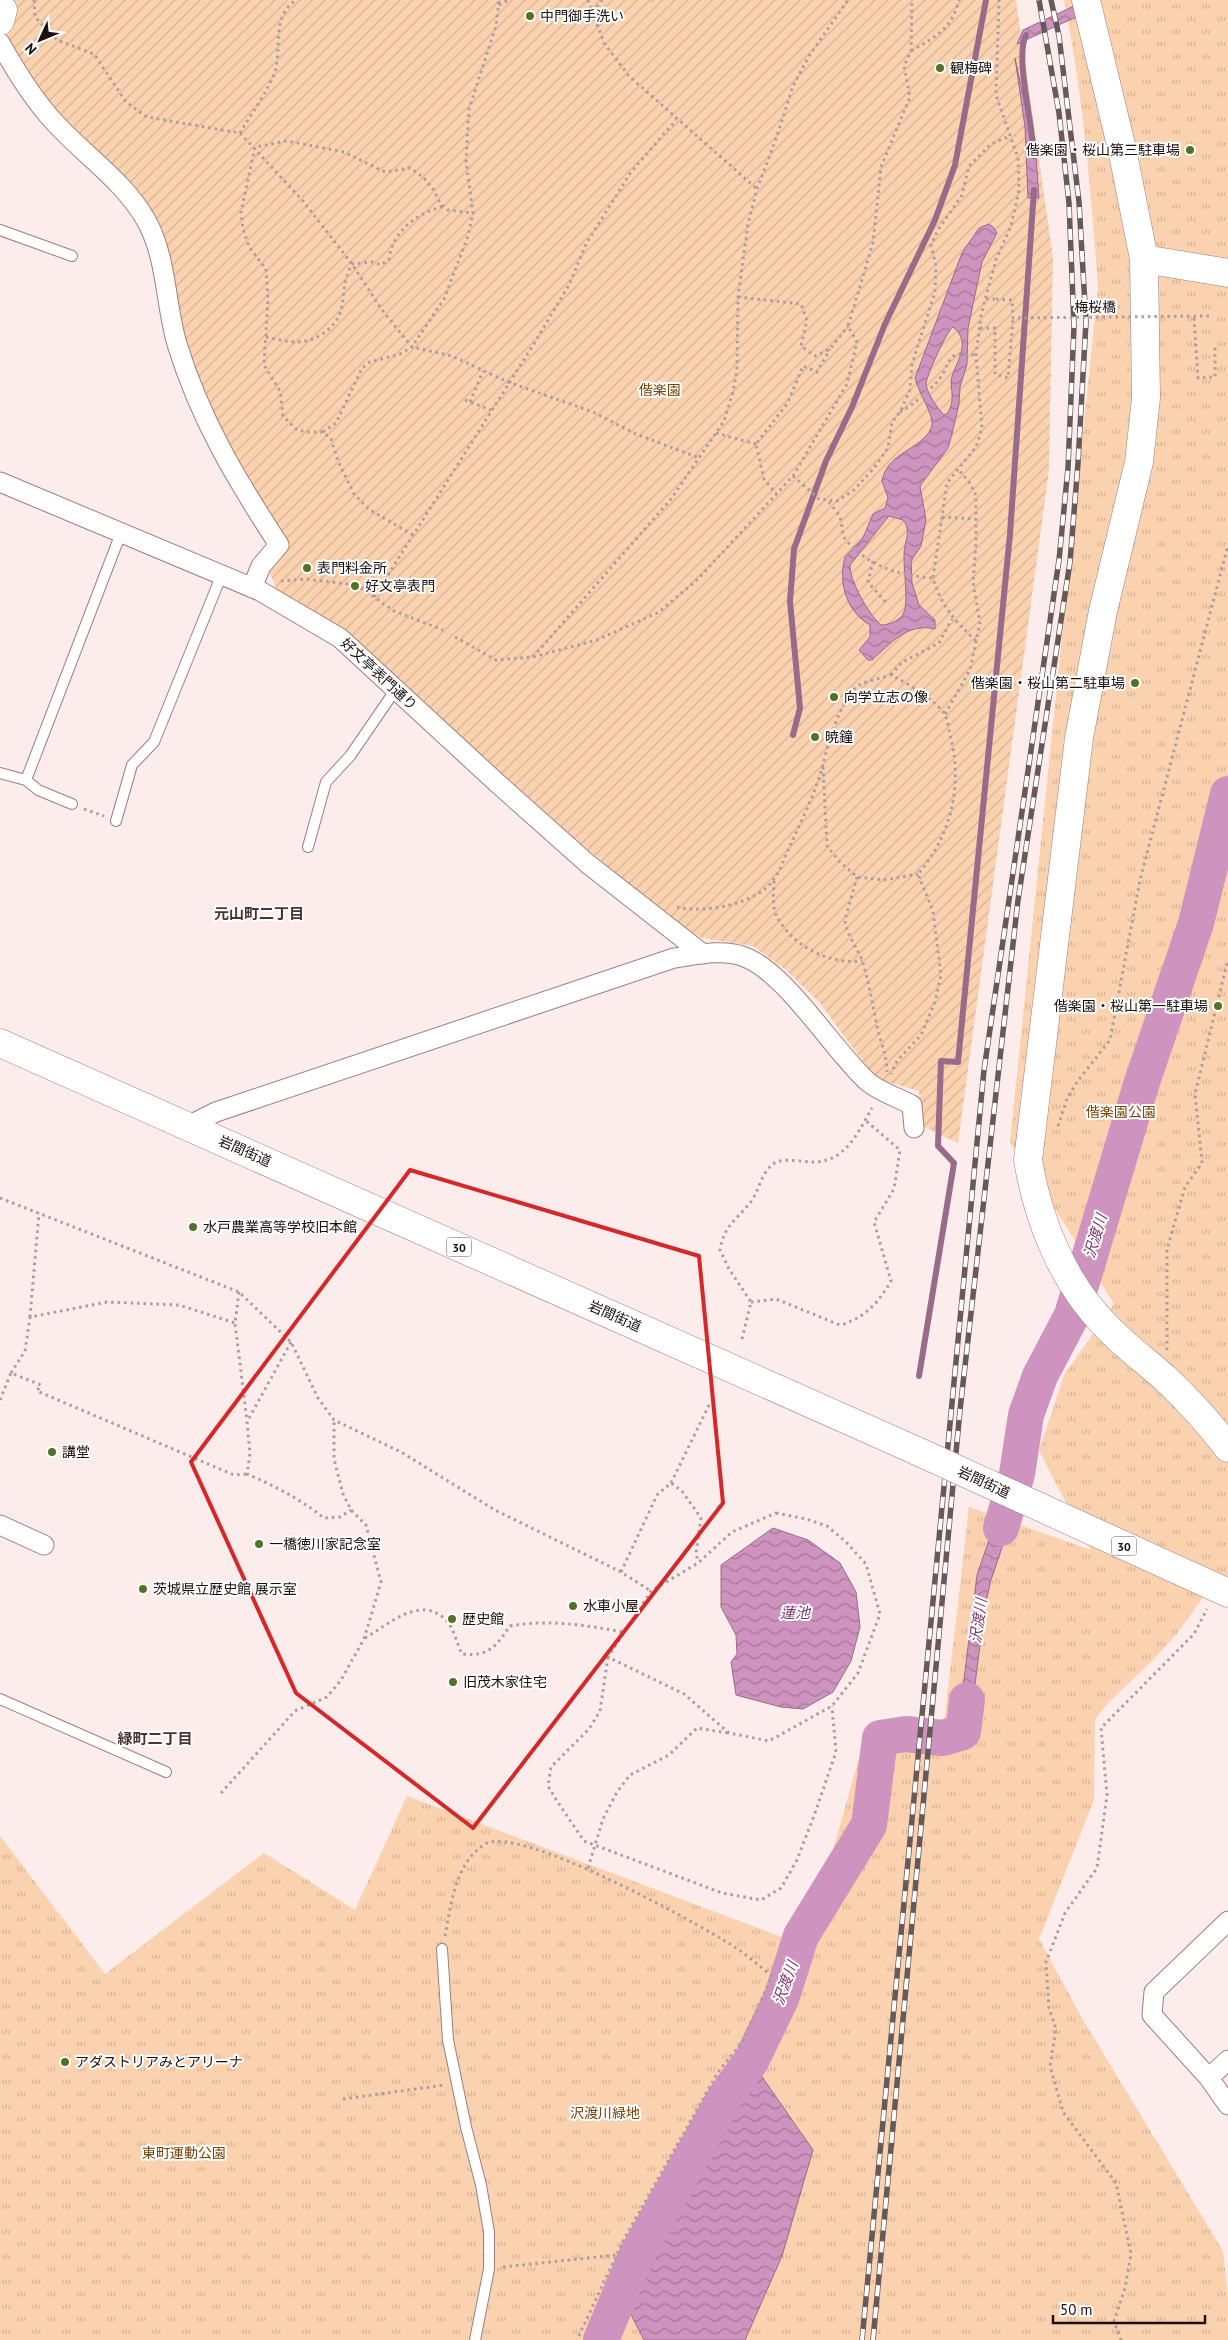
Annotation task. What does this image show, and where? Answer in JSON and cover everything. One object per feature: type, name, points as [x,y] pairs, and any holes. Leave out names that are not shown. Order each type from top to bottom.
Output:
[{"type":"street","points":[[1086,0],[1122,149],[1144,259],[1146,398],[1139,462],[1103,611],[1079,738],[1028,1160],[1038,1211],[1056,1253],[1078,1290],[1107,1328],[1168,1381],[1228,1448]]},
{"type":"street","points":[[0,43],[20,77],[47,115],[124,191],[146,219],[158,249],[177,342],[199,408],[239,484],[279,545],[261,566],[252,588]]},
{"type":"street","points":[[1144,259],[1228,273]]},
{"type":"street","name":"好文亭表門通り","points":[[0,482],[222,574],[252,588],[340,638],[588,864],[703,954]]},
{"type":"street","points":[[188,1126],[216,1112],[674,958],[726,953],[743,956],[767,970],[869,1083],[885,1086],[912,1105],[914,1128]]},
{"type":"street","name":"岩間街道","points":[[0,1043],[917,1451],[1223,1591]]},
{"type":"street","points":[[0,1526],[44,1545]]},
{"type":"street","points":[[1228,1922],[1154,1992],[1152,2015],[1209,2078],[1228,2105]]},
{"type":"street","points":[[1209,2078],[1228,2060]]},
{"type":"lane","points":[[0,230],[72,256]]},
{"type":"lane","points":[[26,780],[121,533]]},
{"type":"lane","points":[[116,821],[132,764],[154,742],[222,574]]},
{"type":"lane","points":[[308,847],[326,782],[350,756],[396,689]]},
{"type":"lane","points":[[0,772],[26,780],[38,790],[72,804]]},
{"type":"lane","points":[[3,1703],[166,1772]]},
{"type":"lane","points":[[442,1948],[448,2040],[481,2185],[489,2232],[489,2269],[476,2340]]},
{"type":"path","points":[[34,0],[35,17],[57,40],[94,54],[126,102],[147,117],[240,133],[255,147],[303,202],[352,264],[382,310],[412,347],[452,356],[508,382],[593,412],[636,434],[698,457]]},
{"type":"path","points":[[240,133],[274,72],[280,26],[286,7],[296,0]]},
{"type":"path","points":[[255,147],[241,212],[243,229],[249,247],[266,269],[268,299],[264,365],[280,391],[284,416],[296,428],[305,432],[323,432],[336,423],[362,368],[370,362],[400,354],[412,347],[444,299],[468,236],[473,213],[466,161],[469,108],[496,26],[499,0]]},
{"type":"path","points":[[498,5],[508,0]]},
{"type":"path","points":[[588,0],[604,44],[622,68],[676,120],[757,190]]},
{"type":"path","points":[[593,12],[602,0]]},
{"type":"path","points":[[533,657],[671,499],[724,421],[734,392],[739,346],[738,297],[748,224],[757,190],[793,86],[809,56],[848,0]]},
{"type":"path","points":[[756,444],[788,404],[803,366],[817,372],[830,349],[848,326],[873,243],[881,167],[910,97],[904,66],[910,52],[912,0]]},
{"type":"path","points":[[910,52],[943,32],[950,22],[959,0]]},
{"type":"path","points":[[976,641],[952,619],[937,592],[933,578],[947,483],[976,446],[982,428],[976,355],[980,328],[996,260],[1011,226],[1019,190],[1018,158],[996,95],[998,0]]},
{"type":"path","points":[[374,597],[569,284],[586,244],[631,172],[676,120]]},
{"type":"path","points":[[793,476],[819,499],[828,502],[837,501],[854,490],[874,468],[888,448],[890,428],[910,390],[912,364],[935,292],[936,266],[931,245],[938,230],[962,195],[969,166],[991,144],[1010,136]]},
{"type":"path","points":[[255,147],[286,141],[344,152],[385,172],[410,168],[423,177],[448,210],[473,213]]},
{"type":"path","points":[[352,264],[372,262],[381,265],[389,259],[390,252],[408,224],[422,212],[444,206]]},
{"type":"path","points":[[266,337],[297,342],[326,332],[338,318],[342,306],[344,281],[352,264]]},
{"type":"path","points":[[738,297],[801,304],[807,320],[801,346],[815,356],[830,349]]},
{"type":"path","points":[[980,328],[995,328],[995,374],[1008,378],[1013,318],[1012,300],[986,300]]},
{"type":"path","name":"梅桜橋","points":[[1013,318],[1194,318],[1212,316]]},
{"type":"path","points":[[1194,318],[1198,378],[1215,377],[1215,344]]},
{"type":"path","points":[[455,637],[496,660],[533,657],[597,640],[660,612],[698,580],[793,476],[848,384],[857,342],[848,326]]},
{"type":"path","points":[[900,412],[911,406],[928,390],[943,374],[946,365],[956,354],[976,355]]},
{"type":"path","points":[[470,402],[483,371]]},
{"type":"path","points":[[464,400],[491,410]]},
{"type":"path","points":[[323,432],[331,438],[338,461],[354,494],[370,510],[413,536]]},
{"type":"path","points":[[716,432],[756,444]]},
{"type":"path","points":[[756,444],[764,479],[777,495]]},
{"type":"path","points":[[945,714],[970,670],[980,623],[973,582],[976,495],[969,482],[958,469]]},
{"type":"path","points":[[828,502],[840,518],[844,539],[873,561],[884,568],[905,575],[933,578]]},
{"type":"path","points":[[942,517],[976,519]]},
{"type":"path","points":[[1055,1133],[1067,1098],[1110,1040],[1140,880],[1228,545]]},
{"type":"path","points":[[873,561],[868,582],[888,605]]},
{"type":"path","points":[[252,588],[273,582],[305,579],[349,584]]},
{"type":"path","points":[[360,588],[394,611],[442,630]]},
{"type":"path","points":[[862,961],[850,962],[829,959],[806,948],[784,928],[774,910],[774,880],[804,814],[823,764],[826,746],[844,705],[859,685],[891,675],[901,663],[939,643],[952,619]]},
{"type":"path","points":[[823,764],[827,846],[857,877],[884,880],[918,874],[930,860],[947,825],[956,783],[954,750],[945,714],[921,691],[891,675]]},
{"type":"path","points":[[72,804],[116,821]]},
{"type":"path","points":[[742,1339],[752,1302],[729,1269],[720,1250],[728,1227],[750,1203],[771,1165],[781,1161],[827,1162],[839,1156],[850,1144],[865,1120],[897,1061],[921,1035],[935,1002],[941,975],[932,911],[918,874]]},
{"type":"path","points":[[857,877],[849,912],[845,918],[846,928],[862,961],[887,1060],[885,1086]]},
{"type":"path","points":[[668,903],[693,911],[737,903],[753,897],[774,880]]},
{"type":"path","points":[[1168,1381],[1167,1249],[1185,1187],[1202,1163],[1195,1094],[1228,959]]},
{"type":"path","points":[[752,1302],[776,1300],[840,1325],[860,1318],[883,1295],[891,1281],[874,1222],[894,1189],[900,1150],[865,1120]]},
{"type":"path","points":[[0,1198],[239,1292],[291,1342],[318,1398],[334,1420],[401,1452],[495,1510],[621,1572],[651,1591]]},
{"type":"path","points":[[0,1400],[11,1373],[25,1350],[40,1214]]},
{"type":"path","points":[[239,1292],[235,1323],[250,1454],[247,1474]]},
{"type":"path","points":[[30,1317],[106,1302],[180,1305],[235,1323]]},
{"type":"path","points":[[247,1422],[291,1342]]},
{"type":"path","points":[[11,1373],[41,1385],[38,1391],[46,1395],[234,1475],[247,1474],[275,1486],[306,1504],[324,1518],[340,1517],[351,1510]]},
{"type":"path","points":[[621,1572],[657,1495],[671,1483],[710,1403]]},
{"type":"path","points":[[221,1793],[294,1711],[327,1697],[341,1680],[364,1639],[381,1582],[366,1525],[351,1510],[343,1494],[334,1459],[334,1420]]},
{"type":"path","points":[[671,1483],[682,1491],[701,1518],[696,1553],[698,1563]]},
{"type":"path","points":[[588,1868],[596,1847],[603,1819],[617,1792],[630,1775],[669,1755],[697,1728],[769,1741],[832,1706],[858,1673],[880,1614],[866,1564],[828,1526],[776,1513],[732,1532],[698,1563],[651,1591],[608,1657],[604,1670],[600,1710],[589,1729],[550,1766],[548,1786],[584,1841],[596,1847],[722,1893],[761,1900],[781,1888],[796,1862],[814,1816],[836,1752],[832,1706]]},
{"type":"path","points":[[1121,2340],[1114,2321],[1125,2288],[1131,2254],[1116,2183],[1063,2112],[1050,2066],[1056,2029],[1049,2008],[1046,1962],[1065,1913],[1097,1868],[1107,1795],[1101,1728],[1194,1634],[1223,1591]]},
{"type":"path","points":[[364,1639],[407,1612],[432,1610],[446,1620],[462,1654],[476,1656],[496,1647],[510,1626],[534,1622],[566,1622],[623,1632]]},
{"type":"path","points":[[608,1657],[684,1694],[729,1733]]},
{"type":"path","points":[[442,1948],[454,1889],[467,1863],[485,1844],[501,1841],[588,1868],[647,1896],[732,1945],[772,1976],[743,2041],[718,2072],[617,2255],[577,2340]]},
{"type":"path","points":[[343,2099],[457,2083]]},
{"type":"path","points":[[489,2269],[617,2255]]},
{"type":"highlighted area","points":[[410,1170],[699,1256],[723,1503],[473,1828],[296,1693],[191,1462]]},
{"type":"green space","name":"偕楽園","points":[[7,0],[1016,0],[1053,257],[1049,470],[958,1143],[922,1126],[919,1091],[875,1078],[820,1003],[786,970],[753,946],[702,938],[666,917],[472,749],[349,633],[278,593],[266,564],[289,543],[258,502],[219,424],[193,366],[179,325],[172,261],[156,220],[53,109],[7,36],[12,9]]},
{"type":"green space","points":[[1064,0],[1228,0],[1228,1584],[1216,1579],[1179,1631],[1152,1661],[1109,1702],[1095,1719],[1094,1800],[1039,1939],[1083,2020],[1223,2251],[1228,2296],[1228,2340],[0,2340],[0,1836],[105,1974],[264,1853],[355,1910],[407,1796],[806,1946],[862,1747],[943,1733],[969,1507],[1091,1550],[1039,1451],[1064,1375],[1114,1304],[1066,1226],[1010,1142],[1098,287],[1081,107]]},
{"type":"water","points":[[1074,6],[1076,17],[1017,44],[1023,30]]},
{"type":"water","points":[[1015,58],[1036,156],[1039,198],[1028,198],[1025,127]]},
{"type":"water","points":[[989,224],[997,233],[982,262],[968,328],[967,364],[960,387],[959,404],[948,448],[920,486],[926,520],[921,546],[911,561],[912,583],[919,605],[935,620],[935,629],[916,629],[908,632],[893,641],[872,660],[868,660],[859,650],[870,637],[870,625],[855,612],[846,596],[843,577],[845,557],[863,538],[873,514],[885,508],[888,498],[882,481],[885,471],[899,456],[929,433],[932,425],[931,415],[915,378],[962,253],[979,228]],"holes":[[[953,327],[959,334],[962,348],[952,376],[951,405],[948,413],[944,415],[928,392],[926,384],[937,354]],[[889,516],[903,520],[907,529],[904,553],[906,602],[905,610],[900,618],[892,623],[881,625],[871,614],[861,597],[853,579],[850,565]]]},
{"type":"water","points":[[1002,1502],[1016,1506],[991,1580],[985,1606],[968,1739],[943,1745],[950,1732],[958,1727],[977,1575]]},
{"type":"water","name":"蓮池","points":[[773,1528],[808,1540],[840,1563],[856,1592],[860,1627],[851,1661],[833,1692],[803,1709],[781,1707],[736,1695],[731,1662],[737,1654],[736,1635],[721,1607],[721,1565]]},
{"type":"water","points":[[877,1731],[883,1778],[876,1829],[795,1933],[863,1822],[869,1803]]},
{"type":"water","points":[[751,2061],[813,2150],[782,2256],[745,2340],[644,2340],[621,2295]]},
{"type":"waterway","points":[[793,735],[800,708],[790,601],[794,549],[826,461],[852,407],[885,324],[935,220],[955,165],[986,0]]},
{"type":"waterway","points":[[1026,35],[1022,57],[1033,148]]},
{"type":"waterway","points":[[919,1376],[954,1163],[938,1146],[941,1061],[958,1062],[1010,534],[1034,190]]},
{"type":"waterway","name":"沢渡川","points":[[1001,1528],[1017,1474],[1026,1415],[1040,1376],[1072,1315],[1142,1082],[1196,923],[1228,794]]},
{"type":"waterway","name":"沢渡川","points":[[601,2340],[636,2256],[725,2097],[751,2061],[781,1999],[801,1936],[869,1825],[880,1738],[906,1734],[943,1738],[963,1732],[967,1700]]},
{"type":"railway","points":[[862,2340],[984,1070],[1059,560],[1068,468],[1074,326],[1069,203],[1059,113],[1039,0]]},
{"type":"railway","points":[[873,2340],[960,1410],[1018,900],[1070,562],[1078,463],[1086,322],[1079,202],[1059,36],[1051,0]]},
{"type":"place","name":"中門御手洗い","points":[[530,16]]},
{"type":"place","name":"観梅碑","points":[[940,68]]},
{"type":"place","name":"偕楽園・桜山第三駐車場","points":[[1190,150]]},
{"type":"place","name":"表門料金所","points":[[307,568]]},
{"type":"place","name":"好文亭表門","points":[[355,586]]},
{"type":"place","name":"偕楽園・桜山第二駐車場","points":[[1135,683]]},
{"type":"place","name":"向学立志の像","points":[[834,697]]},
{"type":"place","name":"暁鐘","points":[[815,737]]},
{"type":"place","name":"偕楽園・桜山第一駐車場","points":[[1218,1006]]},
{"type":"place","name":"水戸農業高等学校旧本館","points":[[193,1227]]},
{"type":"place","name":"講堂","points":[[52,1452]]},
{"type":"place","name":"一橋徳川家記念室","points":[[259,1544]]},
{"type":"place","name":"茨城県立歴史館 展示室","points":[[143,1589]]},
{"type":"place","name":"水車小屋","points":[[573,1606]]},
{"type":"place","name":"歴史館","points":[[452,1619]]},
{"type":"place","name":"旧茂木家住宅","points":[[453,1682]]},
{"type":"place","name":"アダストリアみとアリーナ","points":[[65,2062]]},
{"type":"district","name":"元山町二丁目","points":[[259,913]]},
{"type":"district","name":"緑町二丁目","points":[[155,1738]]},
{"type":"park label","name":"偕楽園公園","points":[[1121,1112]]},
{"type":"park label","name":"沢渡川緑地","points":[[605,2113]]},
{"type":"park label","name":"東町運動公園","points":[[184,2153]]}]
